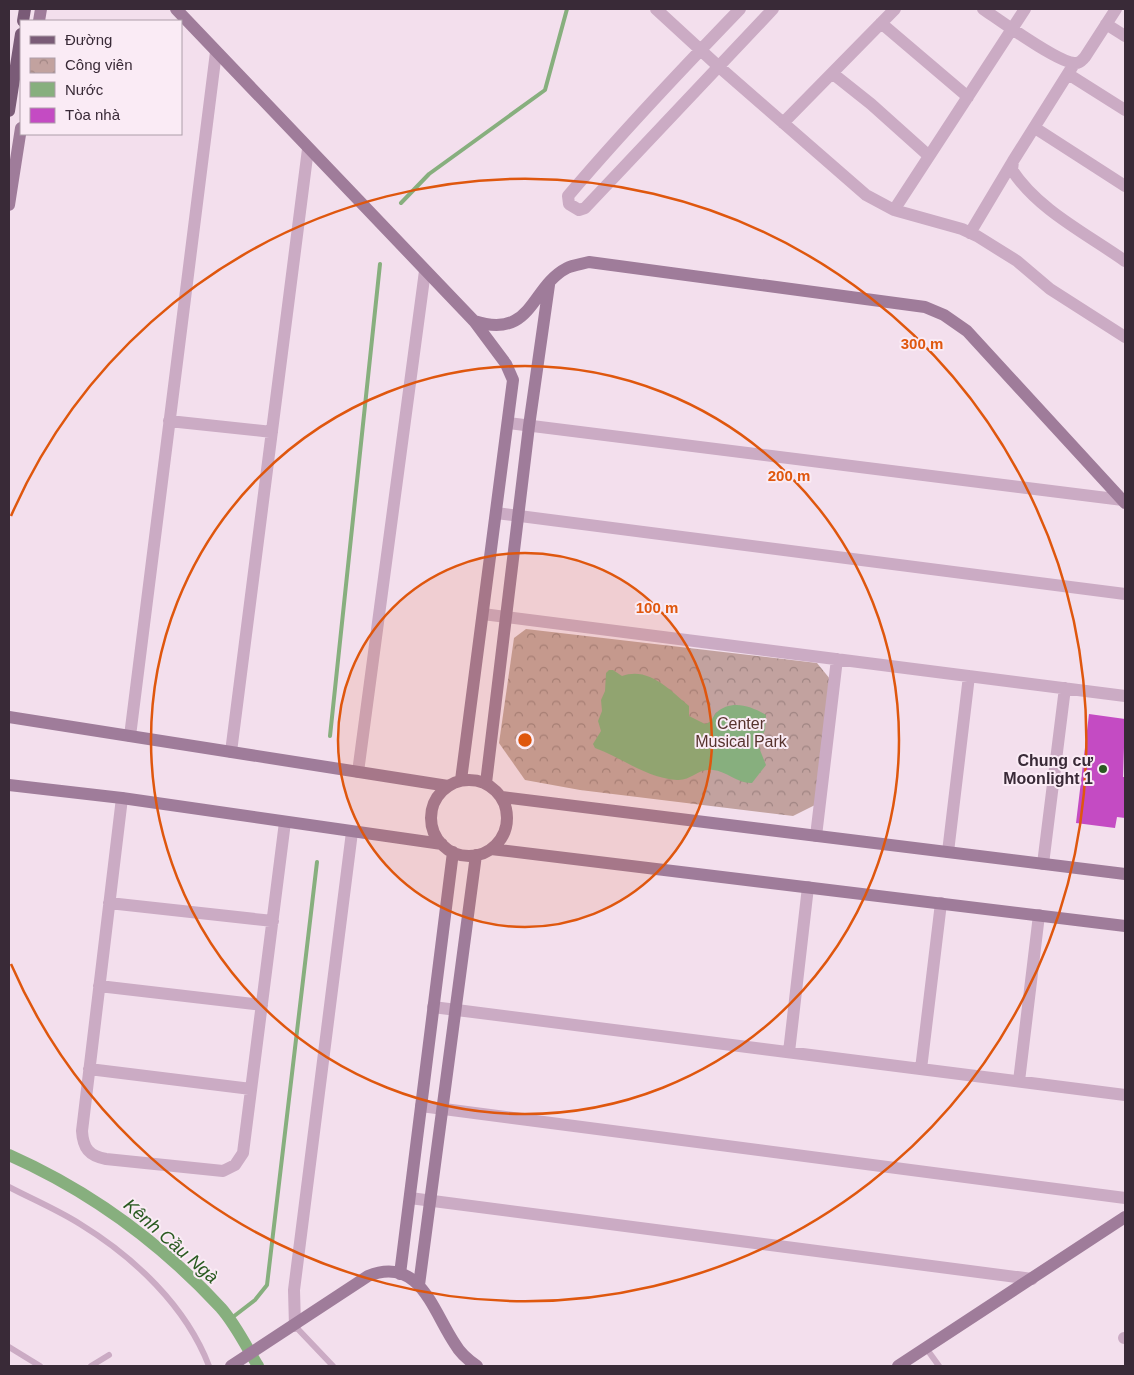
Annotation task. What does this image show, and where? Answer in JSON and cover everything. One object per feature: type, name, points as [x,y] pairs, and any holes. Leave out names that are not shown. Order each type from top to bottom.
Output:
[{"type":"main road","points":[[9,111],[20,40]]},
{"type":"street","points":[[176,9],[425,272],[474,321],[511,372],[513,380],[508,423],[461,780]]},
{"type":"street","points":[[656,9],[846,180],[866,195],[894,210],[970,233],[1017,260],[1050,289],[1125,337]]},
{"type":"street","points":[[740,9],[700,50],[578,185],[567,198],[569,204],[579,210],[585,208],[772,9]]},
{"type":"street","points":[[783,123],[895,9]]},
{"type":"street","points":[[983,9],[1058,58],[1125,110]]},
{"type":"street","points":[[894,210],[1025,9]]},
{"type":"street","points":[[970,233],[1071,69],[1085,57],[1116,9]]},
{"type":"street","points":[[881,23],[968,97]]},
{"type":"street","points":[[1106,24],[1125,36]]},
{"type":"street","points":[[130,736],[216,52]]},
{"type":"street","points":[[832,73],[871,104],[929,156]]},
{"type":"street","points":[[1035,128],[1125,186]]},
{"type":"street","points":[[9,205],[20,134]]},
{"type":"street","points":[[231,752],[308,149]]},
{"type":"street","points":[[1013,162],[1012,170],[1019,180],[1044,205],[1125,261]]},
{"type":"street","points":[[474,321],[488,326],[521,317],[531,309],[550,283],[567,268],[589,262],[925,307],[944,315],[967,330],[1124,502]]},
{"type":"street","points":[[358,772],[425,272]]},
{"type":"street","points":[[486,783],[518,516],[550,283]]},
{"type":"street","points":[[169,421],[272,432]]},
{"type":"street","points":[[508,423],[1124,502]]},
{"type":"street","points":[[496,514],[1125,594]]},
{"type":"street","points":[[483,614],[1125,696]]},
{"type":"street","points":[[816,836],[837,659]]},
{"type":"street","points":[[948,852],[969,676]]},
{"type":"street","points":[[1043,864],[1065,688]]},
{"type":"street","points":[[9,717],[448,786]]},
{"type":"street","points":[[471,779],[486,783],[494,788],[502,798],[507,809],[508,822],[504,835],[491,849],[476,855],[460,855],[442,844],[432,829],[430,817],[433,804],[438,794],[448,786],[461,780],[471,779]]},
{"type":"street","points":[[9,785],[122,798],[442,844]]},
{"type":"street","points":[[122,798],[82,1142],[88,1151],[97,1157],[106,1159],[223,1171],[235,1164],[243,1152],[285,822]]},
{"type":"street","points":[[502,798],[1125,874]]},
{"type":"street","points":[[295,1326],[294,1290],[352,832]]},
{"type":"street","points":[[491,849],[1125,926]]},
{"type":"street","points":[[400,1274],[453,852]]},
{"type":"street","points":[[419,1286],[432,1201],[476,855]]},
{"type":"street","points":[[789,1052],[808,887]]},
{"type":"street","points":[[109,903],[273,921]]},
{"type":"street","points":[[921,1069],[942,904]]},
{"type":"street","points":[[1019,1081],[1039,915]]},
{"type":"street","points":[[99,986],[262,1005]]},
{"type":"street","points":[[433,1008],[1125,1095]]},
{"type":"street","points":[[89,1069],[251,1089]]},
{"type":"street","points":[[421,1106],[1125,1198]]},
{"type":"street","points":[[410,1198],[1032,1279]]},
{"type":"street","points":[[898,1366],[1125,1217]]},
{"type":"street","points":[[231,1366],[295,1326],[368,1276],[378,1272],[411,1277],[425,1290],[455,1344],[477,1366]]},
{"type":"lane","points":[[9,1187],[80,1224],[137,1266],[183,1316],[203,1351],[209,1366]]},
{"type":"lane","points":[[295,1326],[333,1366]]},
{"type":"lane","points":[[9,1347],[40,1366]]},
{"type":"lane","points":[[926,1348],[939,1366]]},
{"type":"lane","points":[[91,1366],[109,1355]]},
{"type":"green space","name":"Center Musical Park","points":[[526,629],[817,663],[830,679],[815,805],[793,816],[580,790],[525,780],[499,743],[514,638]]},
{"type":"water","points":[[609,670],[613,670],[622,676],[641,674],[659,682],[689,706],[689,716],[705,724],[711,721],[716,713],[722,709],[734,705],[748,707],[766,715],[765,730],[758,745],[766,765],[752,783],[742,782],[713,770],[703,771],[686,779],[677,780],[655,776],[595,748],[593,744],[601,731],[598,721],[602,711],[601,700],[605,691],[606,673]]},
{"type":"building","name":"Chung cư Moonlight 1","points":[[1089,714],[1125,719],[1123,777],[1125,777],[1125,818],[1117,817],[1115,828],[1076,823]]},
{"type":"waterway","points":[[401,203],[429,174],[545,90],[567,9]]},
{"type":"waterway","points":[[330,736],[380,264]]},
{"type":"waterway","points":[[229,1320],[255,1300],[267,1285],[317,862]]},
{"type":"waterway","name":"Kênh Cầu Ngà","points":[[9,1155],[39,1169],[96,1202],[174,1262],[221,1308],[258,1366]]},
{"type":"place","name":"Chung cư Moonlight 1","points":[[1103,769]]}]
